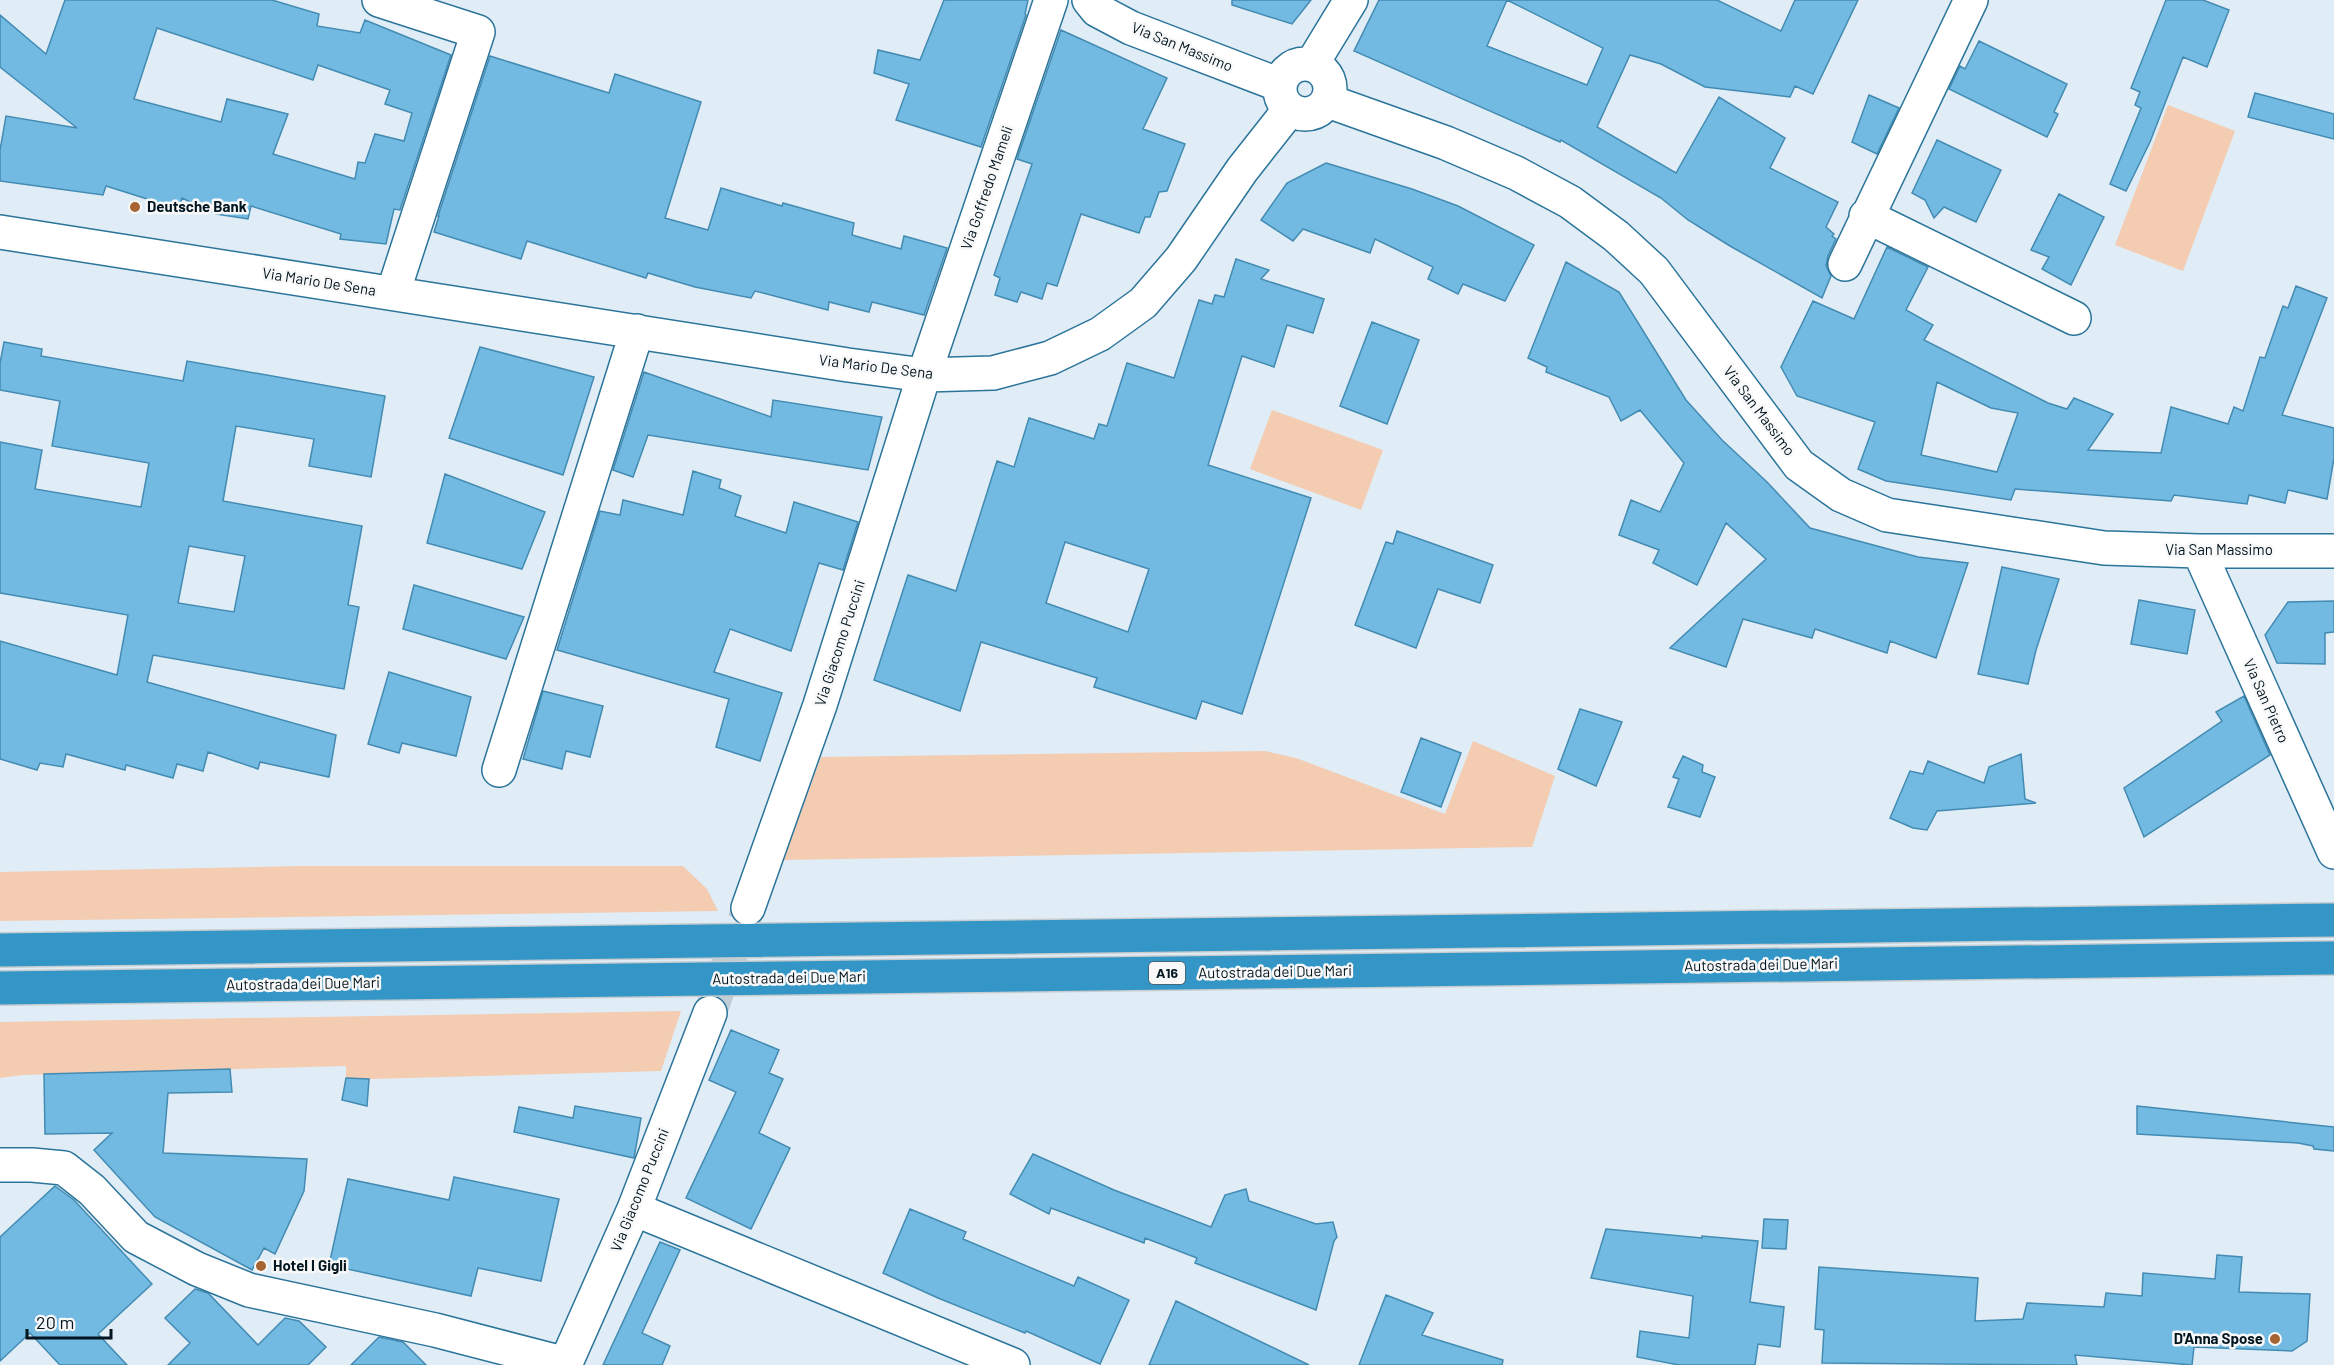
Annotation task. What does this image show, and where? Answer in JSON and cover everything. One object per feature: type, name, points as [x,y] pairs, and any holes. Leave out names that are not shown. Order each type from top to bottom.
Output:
[{"type":"highway","points":[[0,950],[2334,920]]},
{"type":"highway","name":"Autostrada dei Due Mari","points":[[0,988],[2334,958]]},
{"type":"street","points":[[378,0],[478,32],[393,293]]},
{"type":"street","name":"Via Goffredo Mameli","points":[[924,375],[1051,0]]},
{"type":"street","name":"Via San Massimo","points":[[1089,0],[1097,10],[1131,27],[1285,97]]},
{"type":"street","points":[[1312,64],[1352,0]]},
{"type":"street","points":[[1845,264],[1971,0]]},
{"type":"street","points":[[1312,64],[1320,68],[1330,83],[1328,101],[1315,112],[1307,114],[1285,97],[1284,75],[1291,67],[1312,64]]},
{"type":"street","name":"Via Mario De Sena","points":[[0,232],[924,375],[993,373],[1050,358],[1100,334],[1143,303],[1181,259],[1242,170],[1285,97]]},
{"type":"street","name":"Via San Massimo","points":[[1328,101],[1446,143],[1516,173],[1570,202],[1616,236],[1654,271],[1799,465],[1841,495],[1887,515],[2104,548],[2334,551]]},
{"type":"street","points":[[1866,216],[2074,318]]},
{"type":"street","points":[[499,770],[638,331]]},
{"type":"street","name":"Via Giacomo Puccini","points":[[748,908],[820,705],[924,375]]},
{"type":"street","name":"Via San Pietro","points":[[2199,551],[2334,852]]},
{"type":"street","name":"Via Giacomo Puccini","points":[[565,1364],[634,1209],[710,1013]]},
{"type":"street","points":[[0,1165],[64,1168],[92,1190],[136,1237],[197,1269],[249,1290],[435,1330],[565,1364]]},
{"type":"street","points":[[634,1209],[1013,1365]]},
{"type":"shaded area","points":[[2168,105],[2235,131],[2183,271],[2115,245]]},
{"type":"shaded area","points":[[1272,410],[1383,450],[1361,510],[1250,469]]},
{"type":"shaded area","points":[[1473,741],[1555,776],[1532,847],[783,860],[821,757],[1265,751],[1296,758],[1445,814]]},
{"type":"shaded area","points":[[301,866],[683,866],[707,889],[718,911],[0,921],[0,872]]},
{"type":"shaded area","points":[[681,1011],[661,1071],[369,1079],[346,1078],[346,1066],[23,1075],[0,1078],[0,1022]]},
{"type":"building","points":[[65,0],[272,0],[319,14],[317,26],[360,33],[365,20],[451,55],[400,210],[394,209],[386,244],[340,239],[341,234],[251,206],[248,219],[216,214],[182,198],[179,209],[106,186],[103,195],[0,181],[0,150],[6,116],[77,128],[0,67],[0,15],[46,54]],"holes":[[[157,28],[313,80],[318,65],[390,90],[385,104],[412,113],[404,141],[375,134],[365,163],[358,162],[355,179],[273,154],[288,114],[227,99],[221,122],[134,99]]]},
{"type":"building","points":[[944,0],[1028,0],[1026,15],[981,147],[896,120],[909,84],[874,73],[878,50],[920,60]]},
{"type":"building","points":[[1232,0],[1311,0],[1292,24],[1232,5]]},
{"type":"building","points":[[1379,0],[1507,0],[1717,0],[1781,31],[1795,0],[1858,0],[1813,94],[1795,86],[1790,97],[1705,87],[1661,64],[1630,55],[1597,127],[1676,173],[1719,97],[1785,138],[1770,168],[1838,202],[1826,227],[1836,239],[1828,256],[1826,266],[1831,276],[1822,298],[1730,246],[1688,220],[1661,198],[1561,140],[1560,142],[1354,51]],"holes":[[[1507,0],[1603,48],[1587,85],[1487,46]]]},
{"type":"building","points":[[2166,0],[2203,0],[2229,10],[2207,67],[2183,57],[2150,142],[2126,191],[2110,184],[2141,108],[2135,105],[2140,92],[2131,88]]},
{"type":"building","points":[[1061,30],[1167,78],[1143,129],[1185,144],[1167,191],[1159,192],[1150,217],[1145,217],[1139,233],[1081,214],[1057,286],[1047,283],[1042,299],[1021,292],[1017,302],[995,295],[1000,278],[994,275],[1032,164],[1017,159]]},
{"type":"building","points":[[1979,41],[2067,84],[2054,112],[2058,114],[2047,137],[1949,89],[1960,66],[1965,69]]},
{"type":"building","points":[[490,56],[609,93],[615,74],[701,102],[665,218],[708,230],[721,188],[782,206],[783,203],[854,223],[852,235],[901,249],[904,236],[947,248],[924,315],[872,302],[869,312],[829,302],[828,310],[755,291],[751,298],[695,287],[648,273],[646,278],[527,241],[521,259],[434,232]]},
{"type":"building","points":[[2255,93],[2334,114],[2334,139],[2248,117]]},
{"type":"building","points":[[1869,95],[1899,108],[1877,154],[1852,142]]},
{"type":"building","points":[[1937,140],[2001,170],[1976,222],[1944,207],[1934,218],[1925,200],[1912,193]]},
{"type":"building","points":[[1326,163],[1412,189],[1458,206],[1534,245],[1505,301],[1463,284],[1458,294],[1428,279],[1433,267],[1375,239],[1370,253],[1303,229],[1293,241],[1261,220],[1287,183]]},
{"type":"building","points":[[2059,194],[2104,217],[2071,285],[2042,269],[2049,257],[2031,250]]},
{"type":"building","points":[[1887,247],[1928,267],[1906,310],[1933,325],[1924,340],[2048,403],[2067,409],[2074,398],[2113,414],[2088,450],[2161,453],[2171,407],[2228,424],[2234,407],[2243,411],[2260,357],[2265,358],[2283,306],[2288,308],[2296,286],[2327,298],[2282,415],[2334,428],[2334,458],[2327,499],[2288,490],[2285,503],[2249,495],[2247,504],[2174,495],[2171,501],[2015,489],[2011,500],[1886,481],[1858,469],[1875,422],[1797,396],[1781,367],[1813,301],[1854,319]],"holes":[[[1937,382],[1991,408],[2018,413],[1997,472],[1921,455]]]},
{"type":"building","points":[[1236,259],[1269,270],[1261,279],[1324,299],[1313,333],[1287,325],[1274,367],[1242,356],[1208,465],[1311,498],[1242,714],[1202,701],[1196,719],[1094,687],[1097,678],[981,642],[960,711],[874,680],[908,575],[956,591],[997,461],[1014,467],[1029,418],[1094,439],[1099,424],[1107,426],[1127,363],[1174,378],[1199,300],[1212,304],[1215,295],[1224,297]],"holes":[[[1065,542],[1149,569],[1128,632],[1046,603]]]},
{"type":"building","points":[[1566,262],[1619,292],[1686,400],[1722,440],[1767,482],[1810,528],[1918,557],[1968,563],[1936,658],[1890,641],[1887,653],[1815,629],[1812,638],[1743,619],[1726,667],[1670,648],[1766,559],[1726,523],[1697,585],[1653,563],[1659,550],[1619,535],[1631,500],[1660,512],[1684,463],[1640,410],[1621,421],[1609,397],[1546,372],[1547,367],[1528,358]]},
{"type":"building","points":[[1372,322],[1419,340],[1387,424],[1340,406]]},
{"type":"building","points":[[4,342],[42,349],[41,356],[183,381],[187,361],[385,396],[371,477],[309,466],[314,439],[236,426],[223,501],[362,526],[348,605],[359,607],[344,689],[153,655],[147,682],[336,735],[329,777],[260,762],[258,769],[208,752],[203,771],[177,764],[173,778],[126,765],[125,770],[66,754],[63,767],[40,763],[37,770],[0,759],[0,641],[117,675],[128,615],[0,593],[0,442],[42,450],[35,489],[141,507],[149,463],[52,446],[60,401],[0,390],[0,363]],"holes":[[[189,546],[245,556],[234,612],[178,603]]]},
{"type":"building","points":[[480,347],[594,377],[563,475],[449,438]]},
{"type":"building","points":[[644,372],[771,417],[773,400],[882,417],[868,470],[648,435],[633,477],[613,470]]},
{"type":"building","points":[[693,471],[721,480],[719,488],[741,496],[735,516],[786,533],[794,502],[858,522],[843,570],[819,563],[791,651],[730,629],[714,672],[782,693],[760,761],[716,747],[729,699],[557,650],[600,511],[620,515],[623,500],[683,515]]},
{"type":"building","points":[[445,474],[545,512],[522,569],[427,543]]},
{"type":"building","points":[[1397,531],[1493,565],[1480,603],[1438,589],[1416,648],[1355,625],[1386,542],[1393,544]]},
{"type":"building","points":[[2002,567],[2059,579],[2036,650],[2028,684],[1978,674]]},
{"type":"building","points":[[414,585],[524,617],[506,659],[403,629]]},
{"type":"building","points":[[2139,600],[2195,610],[2187,654],[2131,644]]},
{"type":"building","points":[[2334,601],[2334,632],[2325,633],[2325,664],[2277,663],[2265,635],[2288,602]]},
{"type":"building","points":[[389,672],[471,697],[456,756],[402,743],[399,753],[368,744]]},
{"type":"building","points":[[543,691],[603,706],[590,757],[566,751],[562,769],[523,759]]},
{"type":"building","points":[[2244,696],[2270,755],[2144,837],[2124,788],[2222,721],[2216,712]]},
{"type":"building","points":[[1580,709],[1622,722],[1596,786],[1558,769]]},
{"type":"building","points":[[1421,738],[1461,753],[1441,807],[1401,792]]},
{"type":"building","points":[[2021,754],[2025,799],[2036,803],[1937,811],[1927,830],[1913,828],[1890,818],[1910,771],[1923,774],[1928,761],[1984,783],[1989,767]]},
{"type":"building","points":[[1683,756],[1703,765],[1702,772],[1715,777],[1700,817],[1668,807],[1679,779],[1673,777]]},
{"type":"building","points":[[731,1030],[779,1050],[769,1073],[783,1079],[759,1133],[790,1148],[751,1229],[686,1198],[736,1092],[709,1080]]},
{"type":"building","points":[[230,1069],[232,1092],[168,1093],[163,1153],[307,1159],[304,1191],[275,1254],[264,1248],[252,1270],[155,1217],[94,1150],[112,1133],[45,1134],[44,1074]]},
{"type":"building","points":[[346,1078],[369,1079],[367,1106],[342,1100]]},
{"type":"building","points":[[575,1106],[641,1118],[634,1158],[514,1132],[519,1107],[573,1118]]},
{"type":"building","points":[[2137,1106],[2334,1127],[2334,1151],[2314,1149],[2313,1146],[2298,1143],[2137,1134]]},
{"type":"building","points":[[1033,1154],[1114,1190],[1211,1227],[1225,1195],[1246,1189],[1249,1201],[1316,1224],[1333,1222],[1337,1237],[1316,1310],[1195,1263],[1197,1258],[1145,1238],[1144,1243],[1051,1208],[1049,1214],[1010,1194]]},
{"type":"building","points":[[454,1177],[559,1199],[541,1281],[478,1268],[471,1296],[329,1265],[348,1179],[449,1200]]},
{"type":"building","points":[[55,1186],[74,1200],[152,1284],[98,1334],[127,1365],[60,1365],[30,1333],[0,1361],[0,1237]]},
{"type":"building","points":[[910,1209],[966,1232],[963,1239],[1074,1286],[1078,1277],[1129,1300],[1100,1364],[1026,1331],[1025,1333],[938,1298],[883,1273]]},
{"type":"building","points":[[1764,1219],[1788,1220],[1786,1249],[1762,1248]]},
{"type":"building","points":[[1606,1229],[1758,1241],[1750,1302],[1784,1307],[1780,1347],[1758,1344],[1755,1365],[1679,1365],[1637,1357],[1640,1331],[1689,1338],[1693,1296],[1591,1278]]},
{"type":"building","points":[[660,1242],[680,1250],[642,1333],[670,1346],[662,1365],[603,1365]]},
{"type":"building","points":[[2217,1255],[2242,1257],[2239,1292],[2310,1294],[2307,1341],[2292,1351],[2194,1347],[2192,1365],[2075,1355],[2077,1365],[1822,1363],[1824,1330],[1815,1329],[1819,1267],[1978,1278],[1975,1321],[2023,1319],[2027,1303],[2104,1307],[2106,1293],[2142,1296],[2143,1273],[2215,1279]]},
{"type":"building","points":[[195,1289],[208,1293],[258,1345],[285,1318],[299,1321],[326,1347],[308,1365],[168,1365],[190,1343],[165,1318]]},
{"type":"building","points":[[1386,1295],[1433,1313],[1422,1335],[1503,1360],[1502,1365],[1359,1365]]},
{"type":"building","points":[[1176,1301],[1224,1324],[1309,1365],[1149,1365]]},
{"type":"building","points":[[379,1337],[403,1342],[426,1365],[351,1365]]},
{"type":"tunnel","points":[[710,1013],[746,915]]},
{"type":"place","name":"Deutsche Bank","points":[[135,207]]},
{"type":"place","name":"Hotel I Gigli","points":[[261,1266]]},
{"type":"place","name":"D'Anna Spose","points":[[2275,1339]]}]
